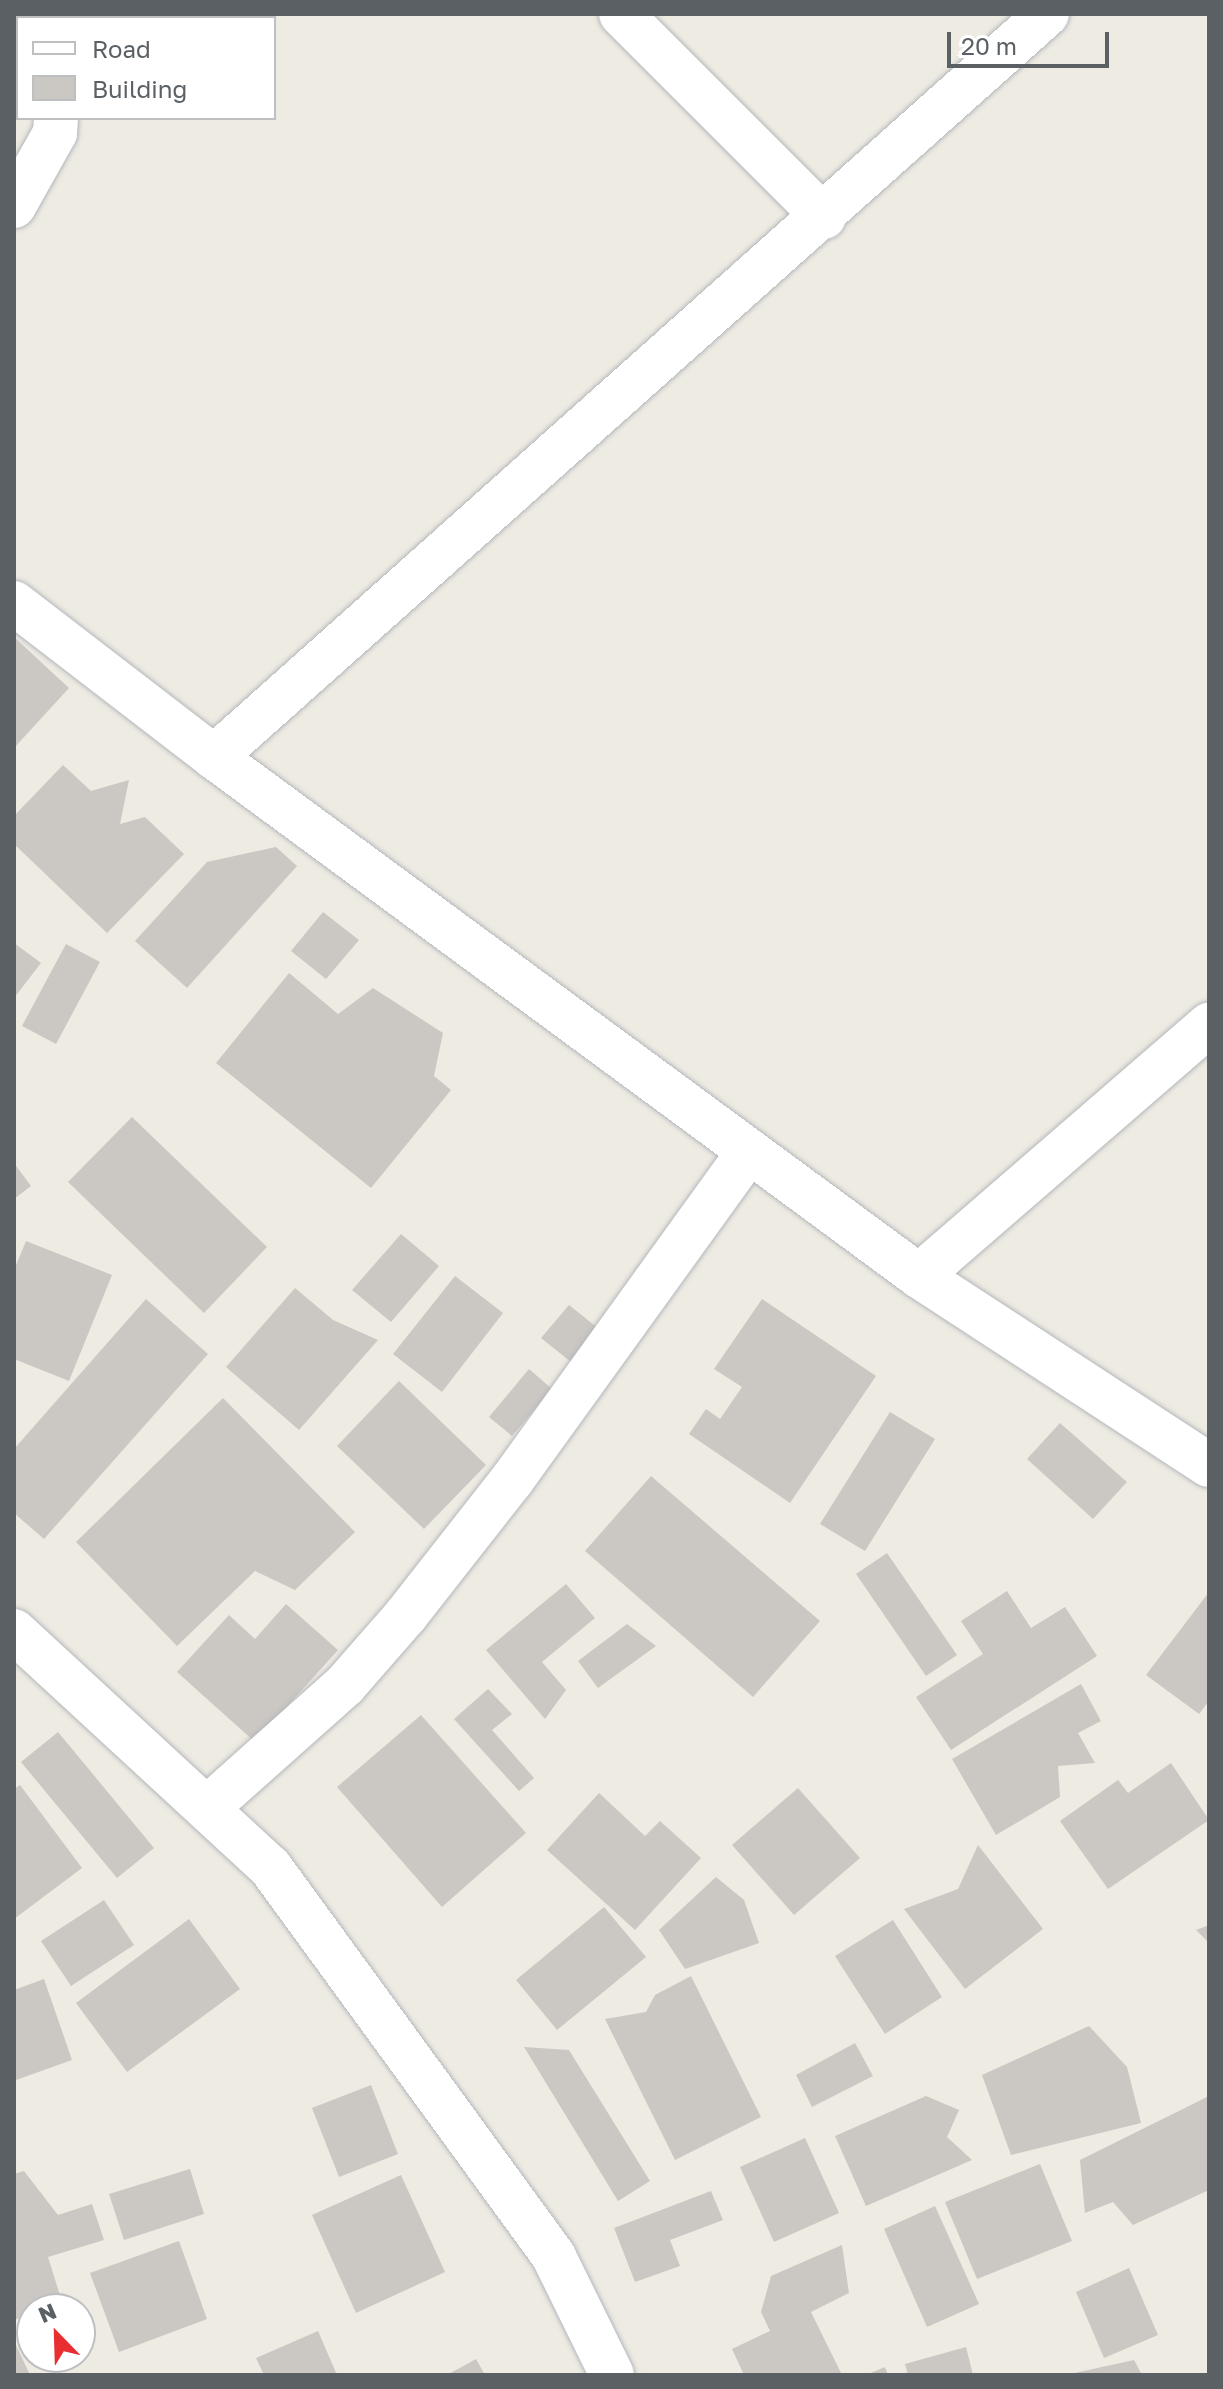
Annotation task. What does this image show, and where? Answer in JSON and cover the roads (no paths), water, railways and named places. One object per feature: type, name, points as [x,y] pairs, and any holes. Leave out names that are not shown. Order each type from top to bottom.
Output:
[{"type":"street","points":[[621,14],[824,217]]},
{"type":"street","points":[[214,757],[1053,17]]},
{"type":"street","points":[[14,206],[55,133],[56,120]]},
{"type":"street","points":[[14,603],[214,757],[919,1276],[1209,1465]]},
{"type":"street","points":[[919,1276],[1209,1025]]},
{"type":"street","points":[[207,1808],[345,1685],[406,1615],[512,1480],[749,1151]]},
{"type":"street","points":[[14,1631],[270,1867],[554,2257],[612,2375]]}]
